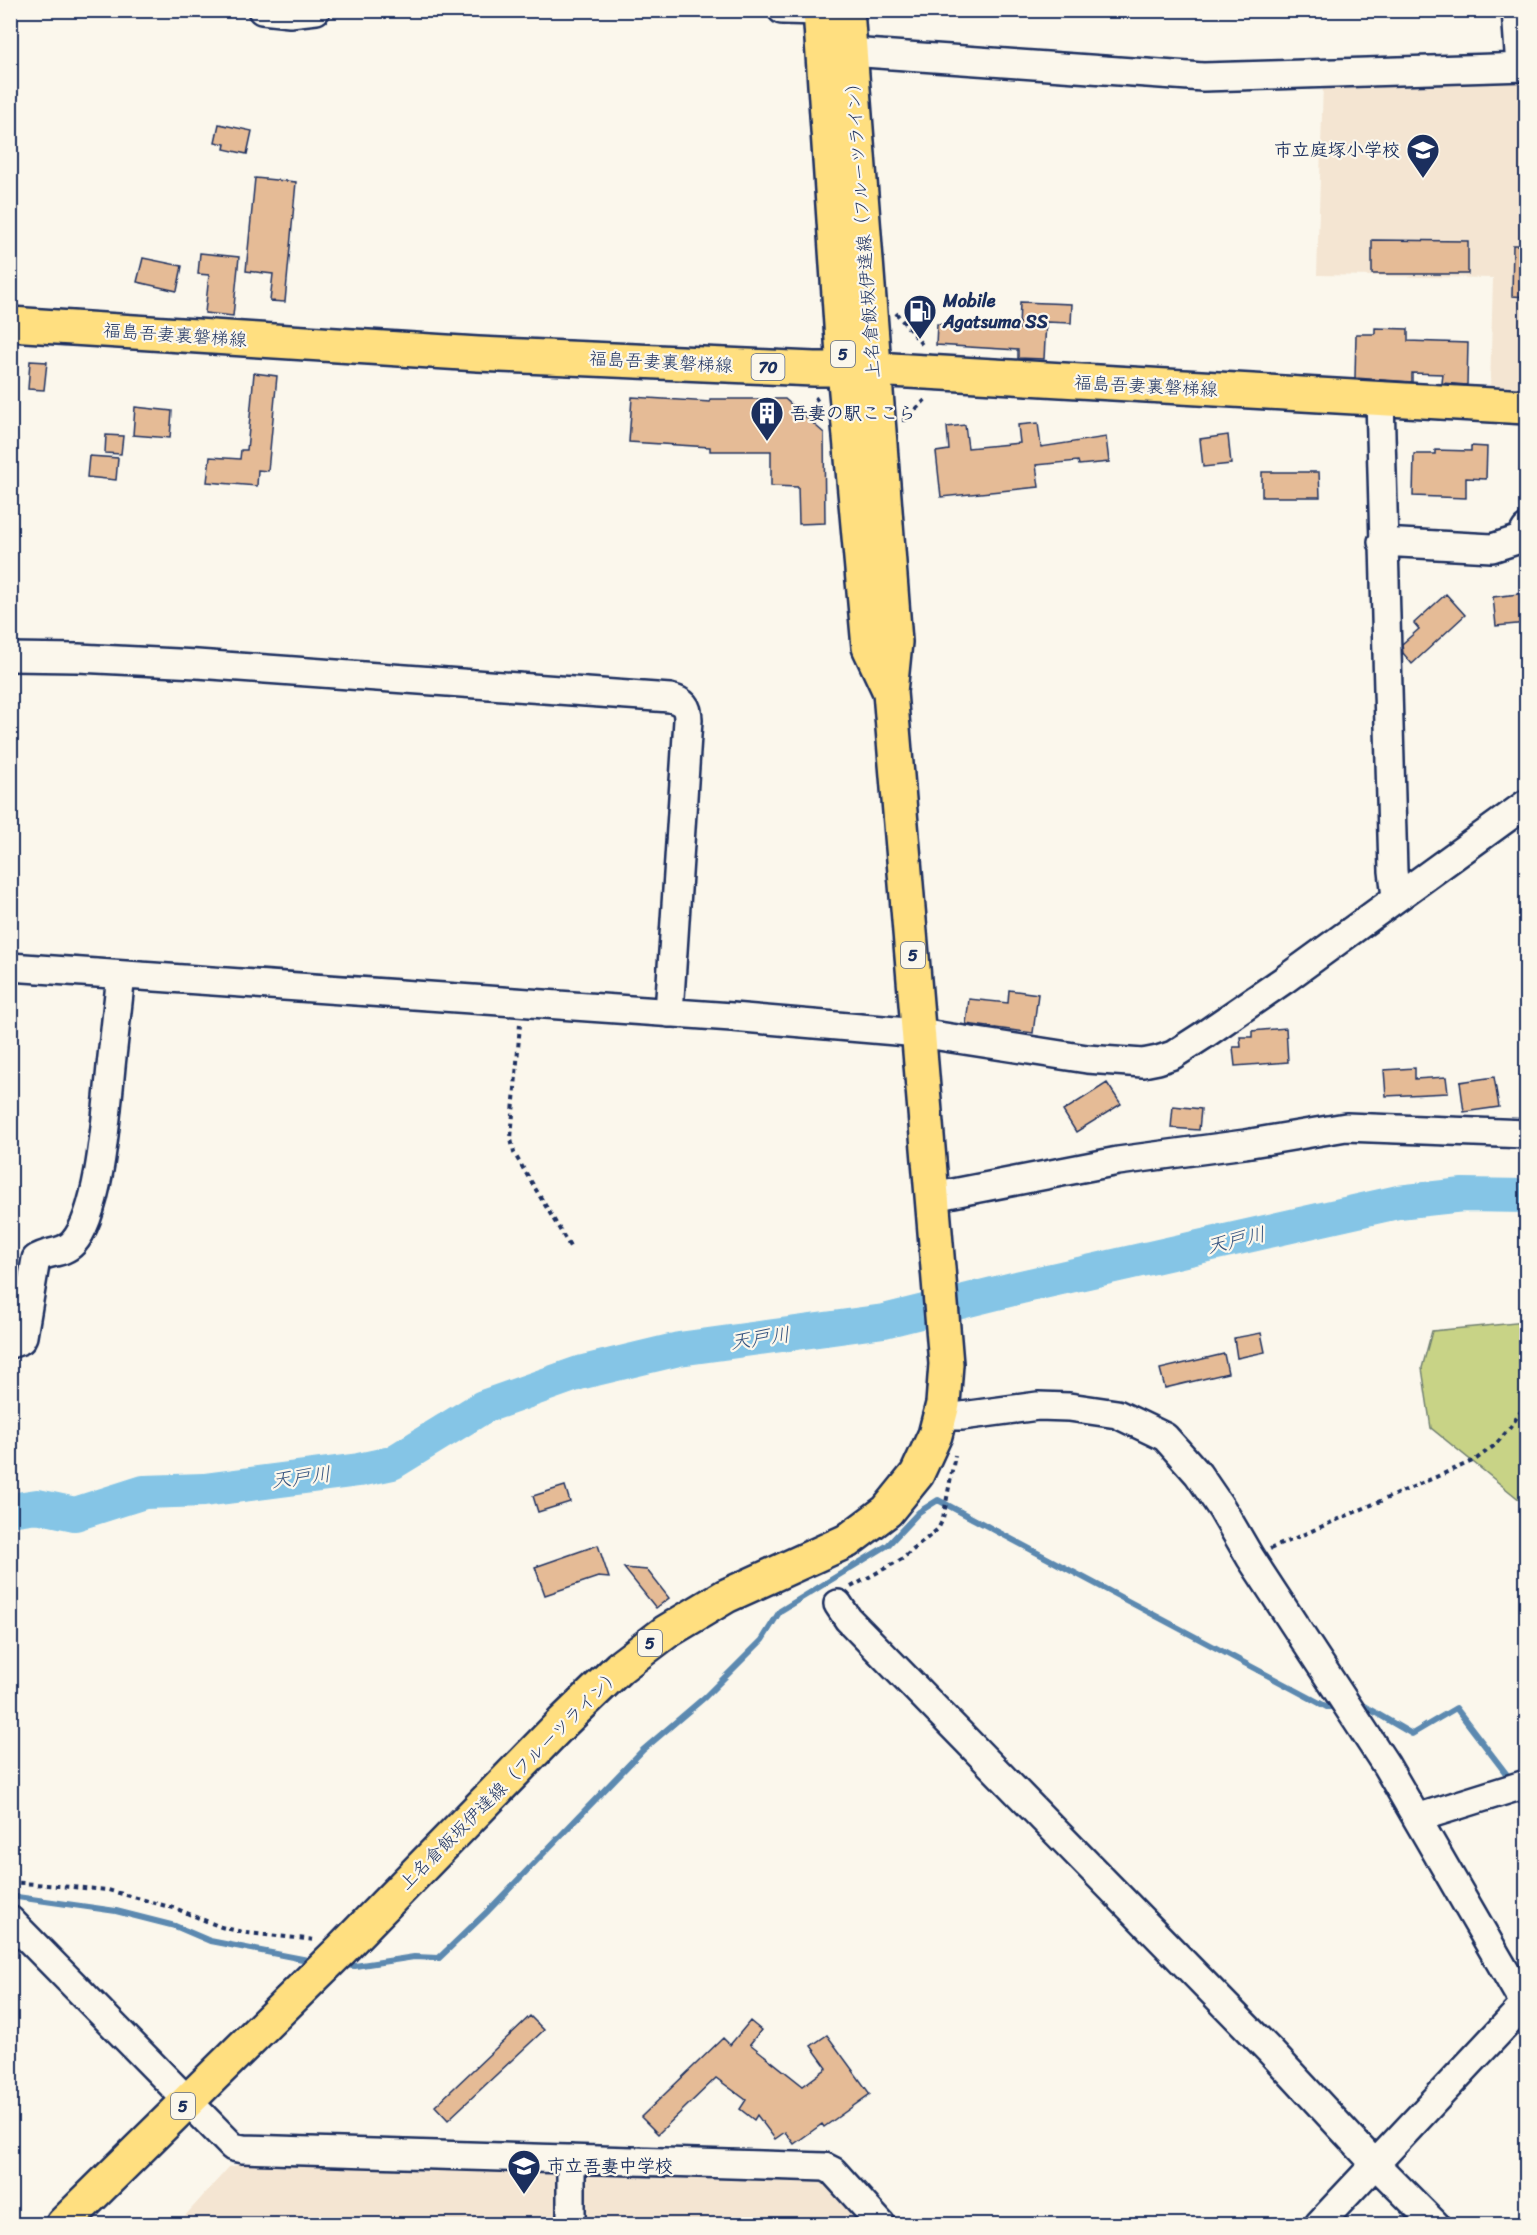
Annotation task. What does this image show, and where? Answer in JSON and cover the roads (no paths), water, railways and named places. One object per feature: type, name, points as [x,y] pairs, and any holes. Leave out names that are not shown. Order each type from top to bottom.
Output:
[{"type":"main road","name":"上名倉飯坂伊達線（フルーツライン）","points":[[63,2224],[342,1949],[569,1716],[620,1667],[645,1646],[726,1596],[847,1541],[887,1511],[916,1474],[935,1435],[951,1416],[943,1404],[946,1364],[890,692],[869,648],[847,10]]},
{"type":"main road","name":"上名倉飯坂伊達線（フルーツライン）","points":[[820,11],[859,370]]},
{"type":"main road","name":"福島吾妻裏磐梯線","points":[[10,324],[478,354],[859,370],[1527,407]]},
{"type":"street","points":[[262,10],[316,10]]},
{"type":"street","points":[[782,10],[820,11]]},
{"type":"street","points":[[850,52],[1203,77],[1523,67],[1516,10]]},
{"type":"street","points":[[1380,399],[1382,542],[1393,871],[1396,897]]},
{"type":"street","points":[[1382,542],[1492,548],[1520,539],[1527,529]]},
{"type":"street","points":[[10,657],[197,664],[670,698],[681,702],[687,709],[688,720],[669,1013]]},
{"type":"street","points":[[10,967],[669,1013],[919,1033],[1087,1059],[1143,1063],[1173,1055],[1275,986],[1527,804]]},
{"type":"street","points":[[10,1344],[21,1340],[23,1336],[36,1259],[44,1254],[63,1250],[70,1245],[80,1233],[88,1216],[105,1125],[121,975]]},
{"type":"street","points":[[934,1208],[1118,1161],[1245,1144],[1346,1127],[1527,1134]]},
{"type":"street","points":[[951,1416],[1038,1406],[1069,1407],[1117,1414],[1165,1437],[1192,1467],[1222,1509],[1250,1557],[1386,1764],[1526,2005],[1319,2224]]},
{"type":"street","points":[[838,1604],[848,1619],[1270,2051],[1375,2164],[1435,2224]]},
{"type":"street","points":[[1417,1818],[1527,1784]]},
{"type":"street","points":[[10,1920],[189,2100],[230,2145],[243,2149],[825,2167],[832,2171],[881,2224]]},
{"type":"street","points":[[571,2159],[572,2224]]},
{"type":"waterway","name":"天戸川","points":[[10,1510],[37,1506],[75,1514],[144,1492],[204,1490],[359,1470],[392,1463],[483,1407],[579,1373],[679,1349],[884,1321],[1021,1287],[1398,1202],[1463,1195],[1526,1196]]},
{"type":"waterway","points":[[341,1965],[355,1966],[414,1957],[439,1958],[488,1911],[643,1750],[705,1697],[762,1640],[780,1611],[888,1545],[919,1512],[938,1500],[1327,1707],[1340,1707]]},
{"type":"waterway","points":[[1356,1706],[1364,1706],[1412,1734],[1456,1708],[1511,1780]]},
{"type":"waterway","points":[[10,1896],[116,1911],[175,1926],[210,1941],[313,1961]]},
{"type":"place","name":"市立庭塚小学校","points":[[1423,179]]},
{"type":"place","name":"Mobile Agatsuma SS","points":[[920,340]]},
{"type":"place","name":"吾妻の駅ここら","points":[[767,442]]},
{"type":"place","name":"市立吾妻中学校","points":[[524,2195]]}]
